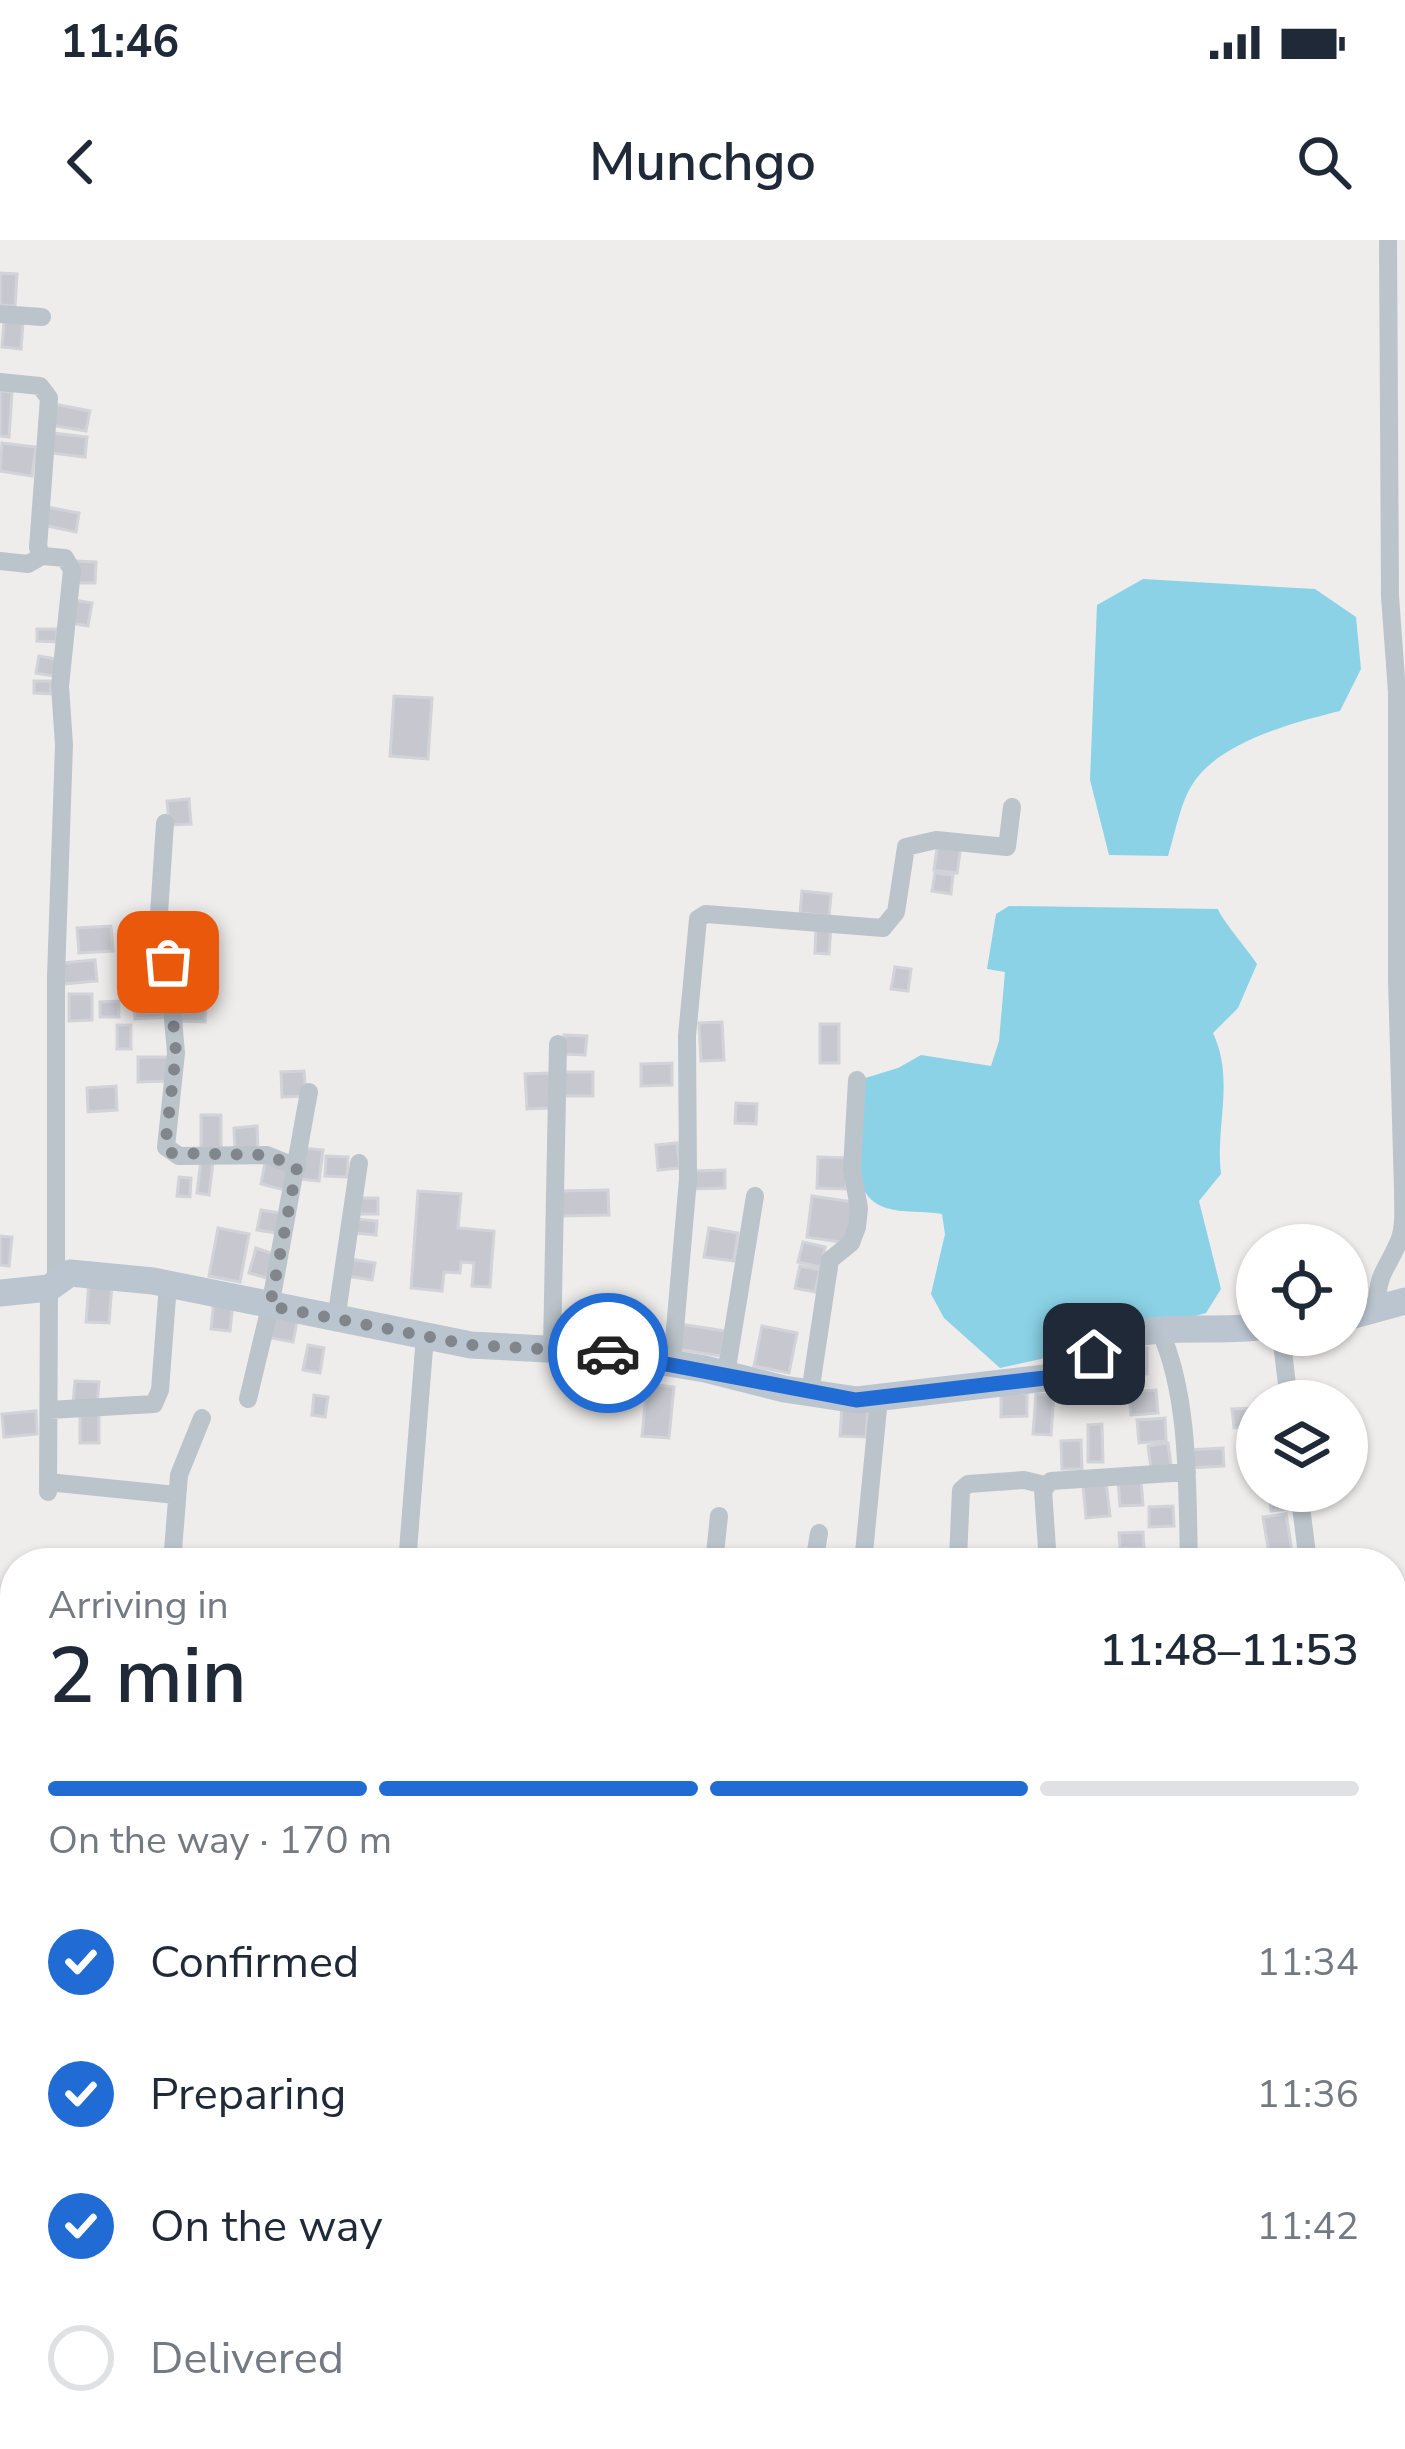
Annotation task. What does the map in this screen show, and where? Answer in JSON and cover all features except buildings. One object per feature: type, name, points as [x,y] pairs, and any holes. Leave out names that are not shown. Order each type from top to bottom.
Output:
[{"type":"street","points":[[1376,1309],[1378,1280],[1403,1223],[1397,692],[1390,596],[1396,331],[1388,240]]},
{"type":"street","points":[[0,314],[42,317]]},
{"type":"street","points":[[0,382],[40,386],[49,398],[38,548],[42,556]]},
{"type":"street","points":[[0,562],[28,564],[42,556],[65,558],[71,570],[60,698],[64,745],[48,1487],[176,1495]]},
{"type":"street","points":[[672,1364],[688,1179],[687,1036],[698,920],[706,914],[883,928],[896,912],[906,848],[936,840],[1007,847],[1012,807]]},
{"type":"street","points":[[165,823],[158,929],[168,962],[176,1053],[166,1147],[179,1156],[267,1155],[297,1167]]},
{"type":"street","points":[[552,1349],[558,1044]]},
{"type":"street","points":[[810,1394],[830,1260],[850,1244],[857,1228],[859,1208],[852,1168],[857,1080]]},
{"type":"street","points":[[248,1399],[309,1093]]},
{"type":"street","points":[[336,1320],[359,1163]]},
{"type":"street","points":[[726,1374],[755,1196]]},
{"type":"street","points":[[0,1293],[53,1286],[70,1274],[168,1284],[471,1345],[602,1352],[856,1400],[1045,1378],[1114,1341],[1160,1331],[1236,1328]]},
{"type":"street","points":[[49,1410],[154,1405],[160,1390],[168,1284]]},
{"type":"street","points":[[1368,1311],[1405,1301]]},
{"type":"street","points":[[1160,1331],[1172,1358],[1187,1472],[1190,1548]]},
{"type":"street","points":[[408,1548],[425,1336]]},
{"type":"street","points":[[864,1548],[879,1398]]},
{"type":"street","points":[[173,1548],[176,1495],[184,1460],[202,1418]]},
{"type":"street","points":[[958,1548],[961,1490],[968,1484],[1024,1480],[1045,1485],[1057,1478],[1187,1472]]},
{"type":"street","points":[[1045,1485],[1047,1548]]},
{"type":"street","points":[[1302,1512],[1306,1548]]},
{"type":"street","points":[[716,1548],[719,1516]]},
{"type":"street","points":[[816,1548],[819,1532]]},
{"type":"water","points":[[1143,579],[1315,589],[1356,617],[1361,669],[1340,711],[1259,736],[1204,770],[1184,801],[1168,856],[1109,855],[1090,780],[1097,605]]},
{"type":"water","points":[[1009,906],[1218,909],[1257,964],[1238,1008],[1213,1033],[1223,1068],[1221,1174],[1199,1201],[1221,1289],[1206,1313],[1157,1327],[1122,1329],[1045,1358],[1000,1368],[944,1318],[931,1294],[945,1234],[942,1214],[892,1210],[872,1200],[857,1171],[856,1132],[862,1079],[921,1055],[991,1066],[999,1041],[1005,972],[987,969],[996,914]]},
{"type":"way so far","points":[[168,962],[176,1053],[166,1147],[179,1156],[267,1155],[297,1167],[270,1306],[471,1345],[608,1353]]},
{"type":"route","points":[[608,1353],[856,1400],[1045,1378],[1094,1354]]}]
